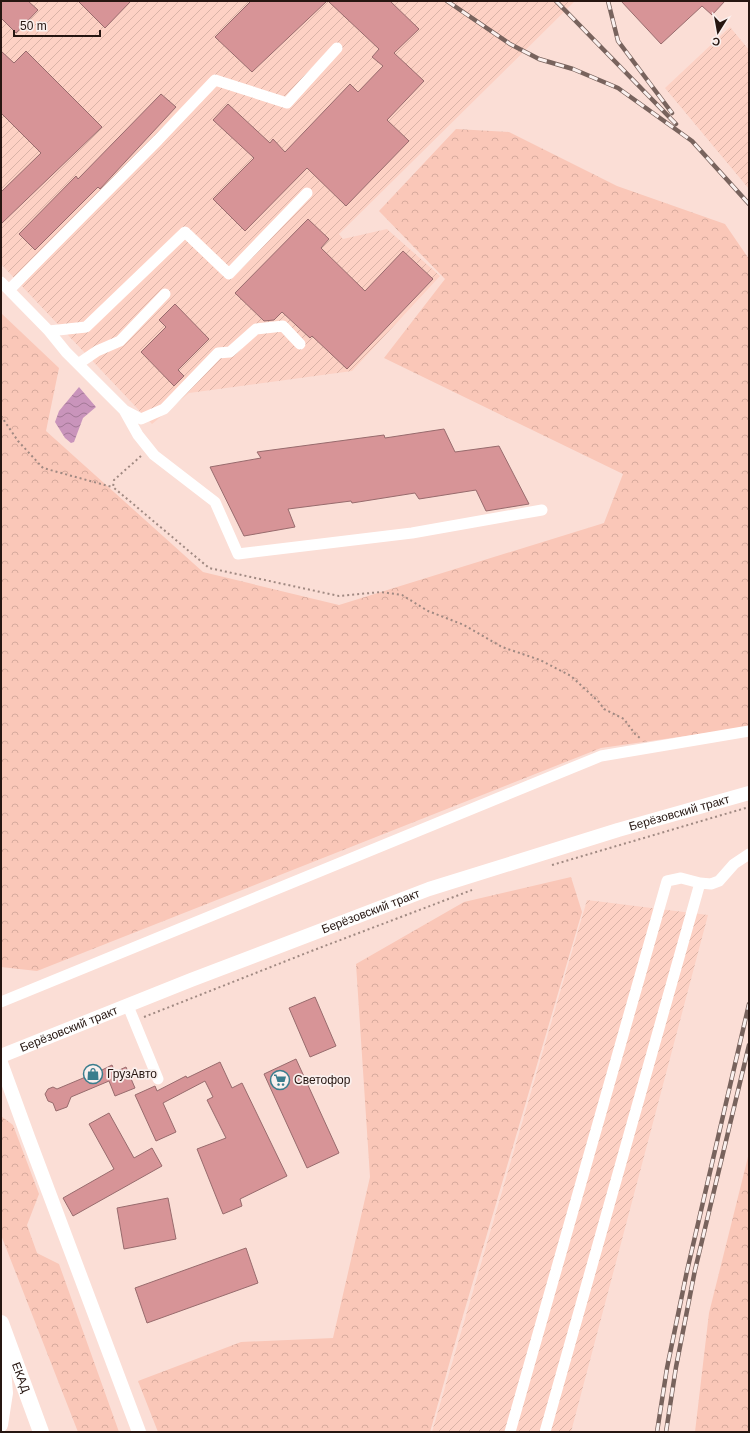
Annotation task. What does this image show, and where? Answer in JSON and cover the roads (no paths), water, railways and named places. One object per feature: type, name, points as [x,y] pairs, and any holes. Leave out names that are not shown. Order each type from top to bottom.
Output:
[{"type":"highway","name":"ЕКАД","points":[[1,1324],[41,1432]]},
{"type":"main road","name":"Берёзовский тракт","points":[[1,1056],[429,889],[618,830],[749,793]]},
{"type":"main road","points":[[1,1063],[139,1432]]},
{"type":"main road","points":[[1,1328],[6,1393],[1,1424]]},
{"type":"lane","points":[[9,290],[158,140],[215,80],[287,103],[336,48]]},
{"type":"lane","points":[[49,331],[86,327],[185,232],[229,274],[307,193]]},
{"type":"lane","points":[[1,282],[49,331],[66,352],[124,410],[138,435],[154,455],[215,502],[238,554],[412,533],[542,510]]},
{"type":"lane","points":[[78,364],[97,351],[120,341],[165,294]]},
{"type":"lane","points":[[124,410],[141,419],[164,409],[218,353],[230,352],[256,329],[283,326],[300,344]]},
{"type":"lane","points":[[1,1002],[601,756],[749,731]]},
{"type":"lane","points":[[510,1432],[667,881],[681,878],[711,884],[719,881],[734,864],[749,854]]},
{"type":"lane","points":[[545,1432],[700,883]]},
{"type":"lane","points":[[128,1006],[158,1079]]},
{"type":"water","points":[[79,387],[96,407],[83,418],[74,442],[71,443],[65,438],[55,422],[59,411]]},
{"type":"railway","points":[[447,1],[510,44],[539,59],[573,69],[618,88],[692,141],[749,204]]},
{"type":"railway","points":[[556,1],[676,124]]},
{"type":"railway","points":[[608,1],[618,41],[672,113]]},
{"type":"railway","points":[[657,1432],[667,1368],[687,1271],[749,1004]]},
{"type":"railway","points":[[666,1432],[676,1367],[695,1270],[749,1045]]},
{"type":"place","name":"ГрузАвто","points":[[93,1074]]},
{"type":"place","name":"Светофор","points":[[280,1080]]}]
